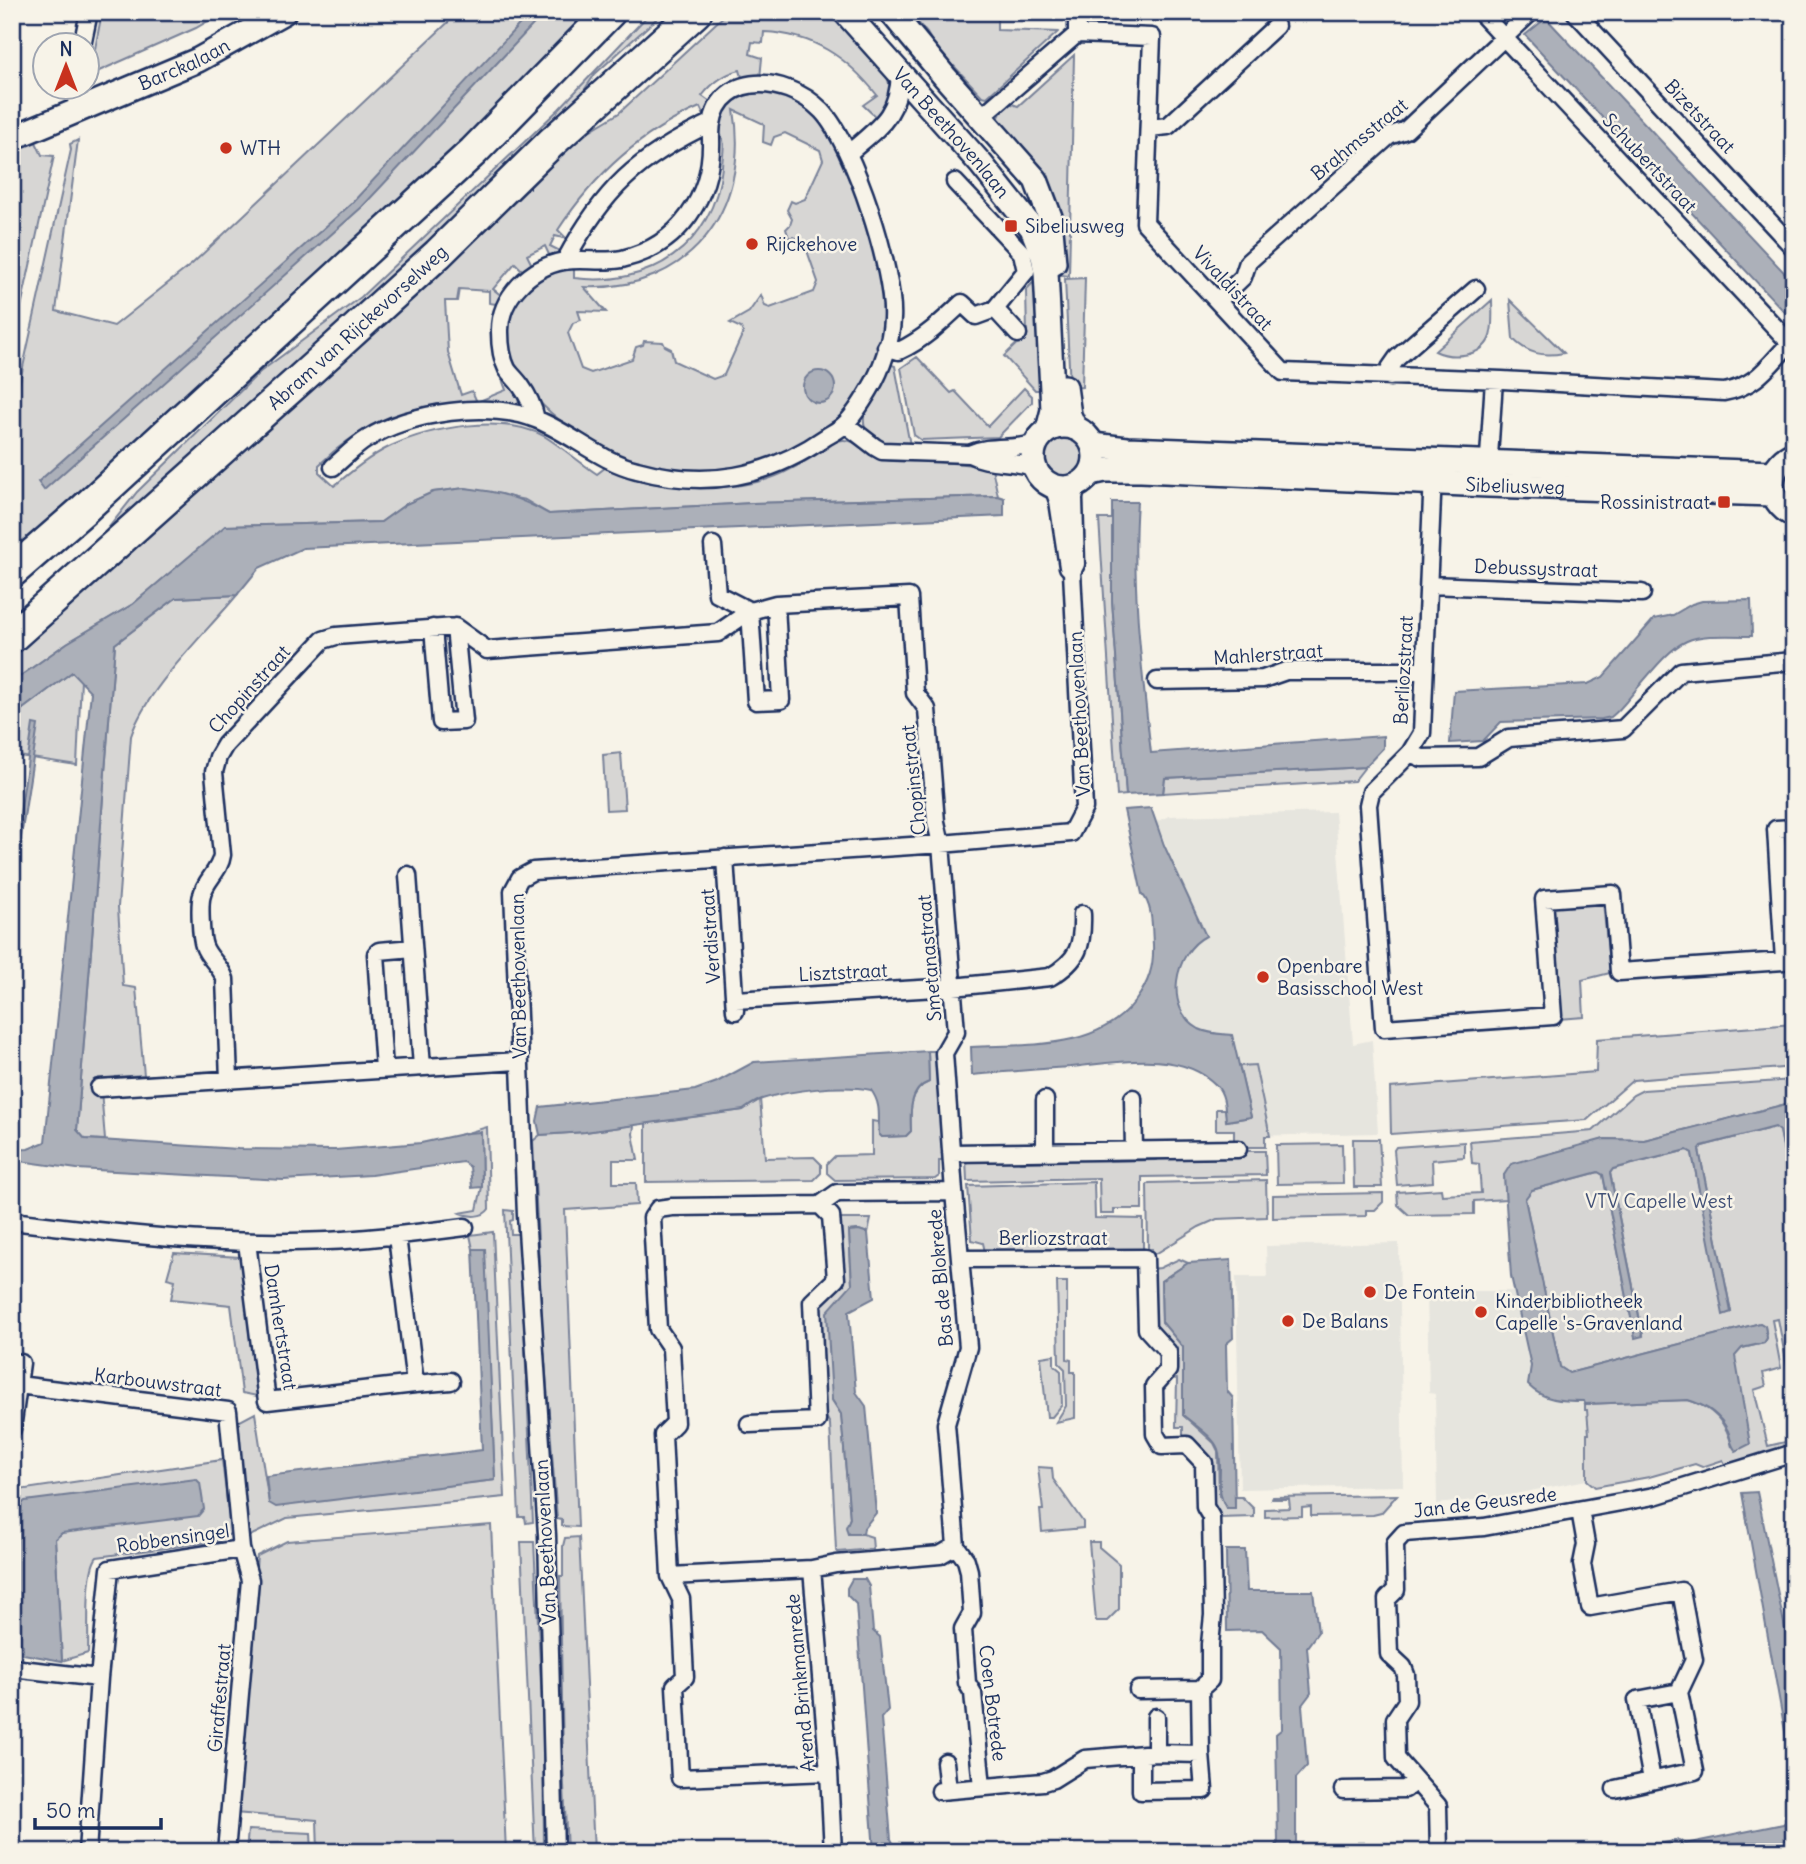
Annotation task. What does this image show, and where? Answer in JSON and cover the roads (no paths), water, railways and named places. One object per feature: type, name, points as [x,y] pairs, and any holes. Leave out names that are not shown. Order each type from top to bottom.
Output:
[{"type":"highway","points":[[12,572],[81,513],[473,152],[610,12]]},
{"type":"highway","name":"Abram van Rijckevorselweg","points":[[12,637],[438,254],[551,143],[696,12]]},
{"type":"street","points":[[85,32],[89,12]]},
{"type":"street","name":"Barckalaan","points":[[12,138],[198,60],[284,12]]},
{"type":"street","name":"Van Beethovenlaan","points":[[845,12],[981,164],[1036,236],[1046,272],[1053,410],[1042,437]]},
{"type":"street","name":"Van Beethovenlaan","points":[[891,12],[945,78],[1031,174],[1046,204],[1051,224],[1069,415],[1075,428]]},
{"type":"street","points":[[981,117],[1077,34],[1077,12]]},
{"type":"street","name":"Schubertstraat","points":[[1480,12],[1790,343]]},
{"type":"street","name":"Brahmsstraat","points":[[1217,301],[1243,277],[1248,262],[1389,136],[1406,130],[1531,12]]},
{"type":"street","name":"Bizetstraat","points":[[1575,12],[1794,248]]},
{"type":"street","points":[[1149,128],[1168,126],[1276,26]]},
{"type":"street","name":"Vivaldistraat","points":[[1077,34],[1152,37],[1145,223],[1283,372],[1724,392],[1752,383],[1790,343]]},
{"type":"street","points":[[848,154],[889,116],[897,98],[900,74]]},
{"type":"street","points":[[333,467],[367,439],[396,425],[421,417],[453,412],[494,411],[536,419],[599,455],[634,470],[689,479],[719,479],[763,470],[797,456],[845,424],[877,375],[886,347],[892,317],[890,278],[848,154],[825,114],[807,98],[781,86],[761,82],[746,85],[723,100],[711,123],[709,172],[700,197],[684,223],[662,242],[632,256],[606,262],[565,261],[541,268],[524,281],[509,299],[500,330],[507,368],[531,400],[536,419]]},
{"type":"street","points":[[77,102],[81,110]]},
{"type":"street","points":[[565,261],[584,224],[606,196],[629,174],[655,153],[711,123]]},
{"type":"street","points":[[886,347],[899,351],[910,346],[938,326],[962,303],[976,317],[995,309],[1026,271],[1023,256],[955,182]]},
{"type":"street","points":[[1390,377],[1390,368],[1397,358],[1476,289]]},
{"type":"street","points":[[995,309],[1018,334]]},
{"type":"street","points":[[1488,475],[1494,380]]},
{"type":"street","points":[[845,424],[882,450],[970,454],[981,460],[1021,463],[1035,468]]},
{"type":"street","points":[[970,454],[981,449],[1022,447],[1062,426],[1075,428],[1084,433],[1093,445],[1096,457],[1084,480],[1065,488],[1042,480],[1032,456],[1042,437]]},
{"type":"street","name":"Sibeliusweg","points":[[1093,445],[1433,472],[1773,484]]},
{"type":"street","points":[[1793,454],[1780,462],[1773,484],[1780,506],[1794,514]]},
{"type":"street","name":"Sibeliusweg","points":[[1084,480],[1105,470],[1433,472]]},
{"type":"street","name":"Berliozstraat","points":[[1433,472],[1422,733],[1410,753],[1371,792],[1368,804],[1384,1028],[1553,1016],[1544,900],[1613,894],[1619,972],[1784,961],[1776,829],[1794,828]]},
{"type":"street","name":"Van Beethovenlaan","points":[[555,1852],[547,1535],[526,1228],[513,891],[520,878],[533,871],[941,845],[1071,833],[1084,808],[1072,572],[1076,564],[1074,499],[1084,480]]},
{"type":"street","name":"Van Beethovenlaan","points":[[1053,486],[1060,509],[1066,564],[1072,572]]},
{"type":"street","points":[[713,545],[717,594],[750,611],[756,701],[781,700],[776,604]]},
{"type":"street","name":"Debussystraat","points":[[1429,585],[1642,593]]},
{"type":"street","name":"Chopinstraat","points":[[229,1079],[225,979],[204,946],[201,902],[204,889],[221,862],[214,772],[220,751],[324,640],[336,636],[455,627],[487,650],[718,633],[750,611],[776,604],[909,597],[915,693],[927,709],[936,822],[941,845]]},
{"type":"street","points":[[433,628],[440,722],[464,721],[455,627]]},
{"type":"street","points":[[1410,753],[1422,758],[1478,757],[1509,738],[1623,729],[1681,671],[1794,661]]},
{"type":"street","name":"Mahlerstraat","points":[[1157,681],[1263,679],[1286,671],[1424,671]]},
{"type":"street","name":"Smetanastraat","points":[[941,845],[957,1032],[944,1053],[954,1192]]},
{"type":"street","name":"Verdistraat","points":[[725,858],[735,1005]]},
{"type":"street","points":[[408,875],[422,1067]]},
{"type":"street","name":"Lisztstraat","points":[[735,1005],[1032,980],[1050,976],[1064,969],[1074,958],[1083,940],[1082,914]]},
{"type":"street","points":[[384,1069],[376,954],[379,951],[414,947]]},
{"type":"street","points":[[99,1088],[519,1060]]},
{"type":"street","points":[[1133,1098],[1134,1150]]},
{"type":"street","points":[[1045,1100],[1045,1152]]},
{"type":"street","points":[[951,1153],[1238,1149]]},
{"type":"street","points":[[829,1772],[680,1778],[675,1686],[685,1676],[681,1599],[670,1576],[663,1435],[675,1423],[671,1348],[658,1329],[652,1218],[659,1209],[672,1207],[820,1205],[837,1193],[954,1192]]},
{"type":"street","name":"Bas de Blokrede","points":[[954,1192],[968,1347],[946,1424],[956,1546]]},
{"type":"street","points":[[749,1424],[817,1421],[812,1302],[836,1279],[831,1216],[820,1205]]},
{"type":"street","name":"Damhertstraat","points":[[12,1221],[133,1236],[247,1241],[326,1241],[397,1236],[465,1227]]},
{"type":"street","points":[[397,1236],[415,1384]]},
{"type":"street","name":"Damhertstraat","points":[[247,1241],[267,1401],[451,1381]]},
{"type":"street","name":"Berliozstraat","points":[[960,1259],[1145,1258],[1147,1329],[1168,1352],[1168,1370],[1154,1386],[1155,1434],[1162,1446],[1187,1445],[1204,1463],[1205,1507],[1211,1517],[1213,1615],[1210,1680],[1200,1689]]},
{"type":"street","points":[[12,1362],[21,1363],[12,1429]]},
{"type":"street","name":"Karbouwstraat","points":[[18,1385],[228,1411],[242,1549]]},
{"type":"street","name":"Jan de Geusrede","points":[[1440,1852],[1438,1805],[1396,1758],[1395,1719],[1407,1700],[1405,1671],[1389,1654],[1388,1648],[1387,1599],[1396,1590],[1395,1543],[1404,1533],[1484,1527],[1654,1496],[1794,1453]]},
{"type":"street","points":[[1580,1510],[1586,1544],[1582,1564],[1590,1607],[1681,1591],[1694,1660],[1679,1692],[1695,1771],[1615,1789]]},
{"type":"street","points":[[812,1569],[836,1564],[940,1555],[956,1546]]},
{"type":"street","name":"Coen Botrede","points":[[956,1546],[966,1560],[969,1571],[972,1613],[962,1629],[982,1787]]},
{"type":"street","name":"Robbensingel","points":[[99,1678],[110,1569],[242,1549]]},
{"type":"street","name":"Giraffestraat","points":[[226,1852],[250,1580],[242,1549]]},
{"type":"street","name":"Arend Brinkmanrede","points":[[670,1576],[812,1569],[829,1772],[832,1852]]},
{"type":"street","points":[[12,1668],[99,1678],[87,1852]]},
{"type":"street","points":[[1138,1690],[1200,1689],[1203,1790],[1141,1791],[1156,1717]]},
{"type":"street","points":[[1652,1780],[1637,1700],[1679,1692]]},
{"type":"street","name":"Coen Botrede","points":[[945,1762],[944,1791],[1053,1779],[1085,1759],[1149,1754],[1201,1754]]},
{"type":"street","points":[[1343,1790],[1405,1789],[1416,1781]]},
{"type":"place","name":"WTH","points":[[226,148]]},
{"type":"place","name":"Sibeliusweg","points":[[1011,226]]},
{"type":"place","name":"Rijckehove","points":[[752,244]]},
{"type":"place","name":"Rossinistraat","points":[[1724,502]]},
{"type":"place","name":"Openbare Basisschool West","points":[[1263,977]]},
{"type":"place","name":"De Fontein","points":[[1370,1292]]},
{"type":"place","name":"Kinderbibliotheek Capelle 's-Gravenland","points":[[1481,1312]]},
{"type":"place","name":"De Balans","points":[[1288,1321]]},
{"type":"park label","name":"VTV Capelle West","points":[[1659,1201]]}]
